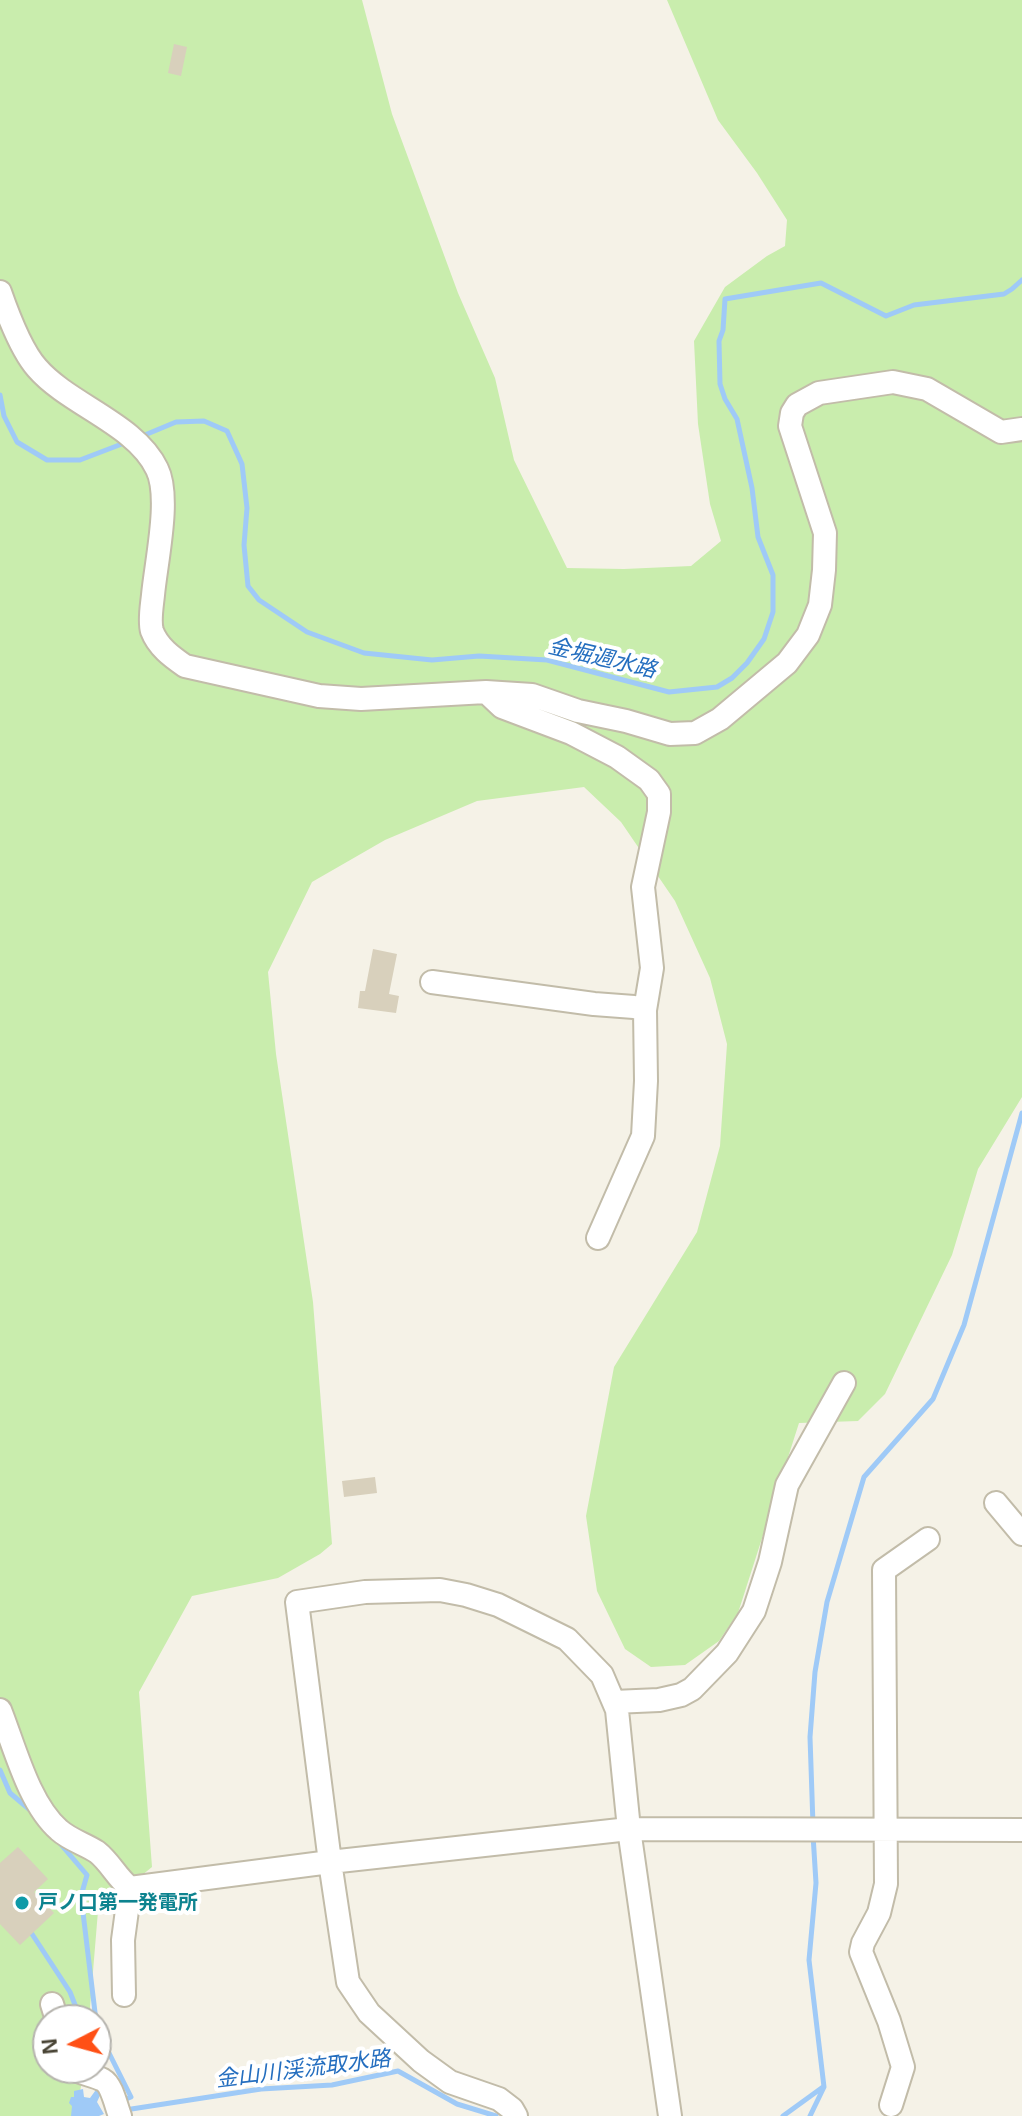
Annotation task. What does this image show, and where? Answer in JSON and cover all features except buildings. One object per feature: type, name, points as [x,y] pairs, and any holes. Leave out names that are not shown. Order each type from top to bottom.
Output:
[{"type":"street","points":[[0,292],[27,354],[38,369],[60,388],[122,429],[151,458],[158,470],[164,505],[151,608],[152,630],[166,653],[185,666],[319,696],[361,699],[486,692],[532,695],[578,711],[670,734],[695,733],[720,719],[787,663],[808,635],[820,605],[825,533],[790,426],[797,405],[819,393],[893,382],[927,389],[1001,432],[1022,429]]},
{"type":"street","points":[[486,692],[502,707],[571,733],[617,757],[649,780],[659,794],[659,812],[643,887],[652,968],[645,1010],[643,1136],[598,1238]]},
{"type":"street","points":[[432,982],[645,1010]]},
{"type":"street","points":[[614,1702],[659,1700],[681,1695],[692,1689],[727,1653],[754,1611],[770,1562],[787,1485],[844,1383]]},
{"type":"street","points":[[996,1503],[1022,1534]]},
{"type":"street","points":[[891,2105],[903,2067],[889,2021],[861,1952],[879,1913],[886,1884],[884,1570],[928,1539]]},
{"type":"street","points":[[516,2116],[499,2099],[450,2082],[421,2061],[369,2013],[348,1982],[297,1602],[365,1592],[440,1590],[466,1595],[498,1605],[567,1639],[602,1675],[617,1710],[629,1829],[670,2116]]},
{"type":"street","points":[[0,1710],[43,1814],[62,1832],[99,1853],[130,1888],[629,1829],[1022,1830]]},
{"type":"street","points":[[124,1995],[123,1940],[130,1888]]},
{"type":"street","points":[[108,2084],[120,2116]]},
{"type":"green space","points":[[0,0],[362,0],[392,114],[458,293],[495,378],[514,460],[567,568],[624,569],[691,566],[721,541],[710,504],[698,424],[694,341],[725,287],[785,246],[787,220],[718,120],[667,0],[1022,0],[1022,1097],[978,1169],[952,1255],[885,1394],[858,1421],[799,1423],[738,1613],[719,1641],[685,1665],[651,1667],[625,1649],[597,1591],[586,1516],[614,1367],[697,1232],[720,1146],[727,1044],[710,978],[675,901],[621,822],[584,787],[477,801],[385,840],[312,882],[268,972],[276,1054],[313,1302],[332,1544],[278,1578],[192,1596],[139,1692],[152,1867],[98,1911],[90,2004],[32,2004],[32,2084],[81,2084],[76,2116],[0,2116]]},
{"type":"water","points":[[98,2087],[103,2089],[97,2102],[104,2114],[71,2116],[72,2106],[69,2103],[74,2091],[83,2089],[84,2097],[90,2098]]},
{"type":"waterway","name":"金堀週水路","points":[[140,437],[176,422],[204,421],[227,431],[242,464],[247,508],[244,545],[248,586],[259,600],[307,632],[364,653],[432,660],[479,656],[547,660],[669,692],[717,687],[747,663],[764,639],[773,612],[773,575],[758,537],[752,488],[737,419],[720,384],[719,341],[723,330],[725,299],[821,283],[886,316],[914,305],[1004,294],[1022,280]]},
{"type":"waterway","name":"金堀週水路","points":[[0,395],[4,416],[17,442],[47,460],[80,460],[127,442]]},
{"type":"waterway","points":[[813,1825],[810,1737],[815,1672],[827,1602],[864,1477],[933,1399],[964,1325],[1022,1113]]},
{"type":"waterway","points":[[0,1770],[10,1793],[30,1810]]},
{"type":"waterway","points":[[810,2116],[824,2087],[809,1960],[816,1883],[813,1835]]},
{"type":"waterway","points":[[58,1841],[87,1875],[81,1896],[97,2029],[131,2097],[121,2101]]},
{"type":"waterway","points":[[32,1934],[75,2004]]},
{"type":"waterway","name":"金山川渓流取水路","points":[[125,2110],[261,2089],[332,2085],[398,2071],[457,2104],[496,2116]]},
{"type":"waterway","name":"金山川渓流取水路","points":[[783,2116],[823,2087]]},
{"type":"place","name":"戸ノ口第一発電所","points":[[22,1903]]}]
